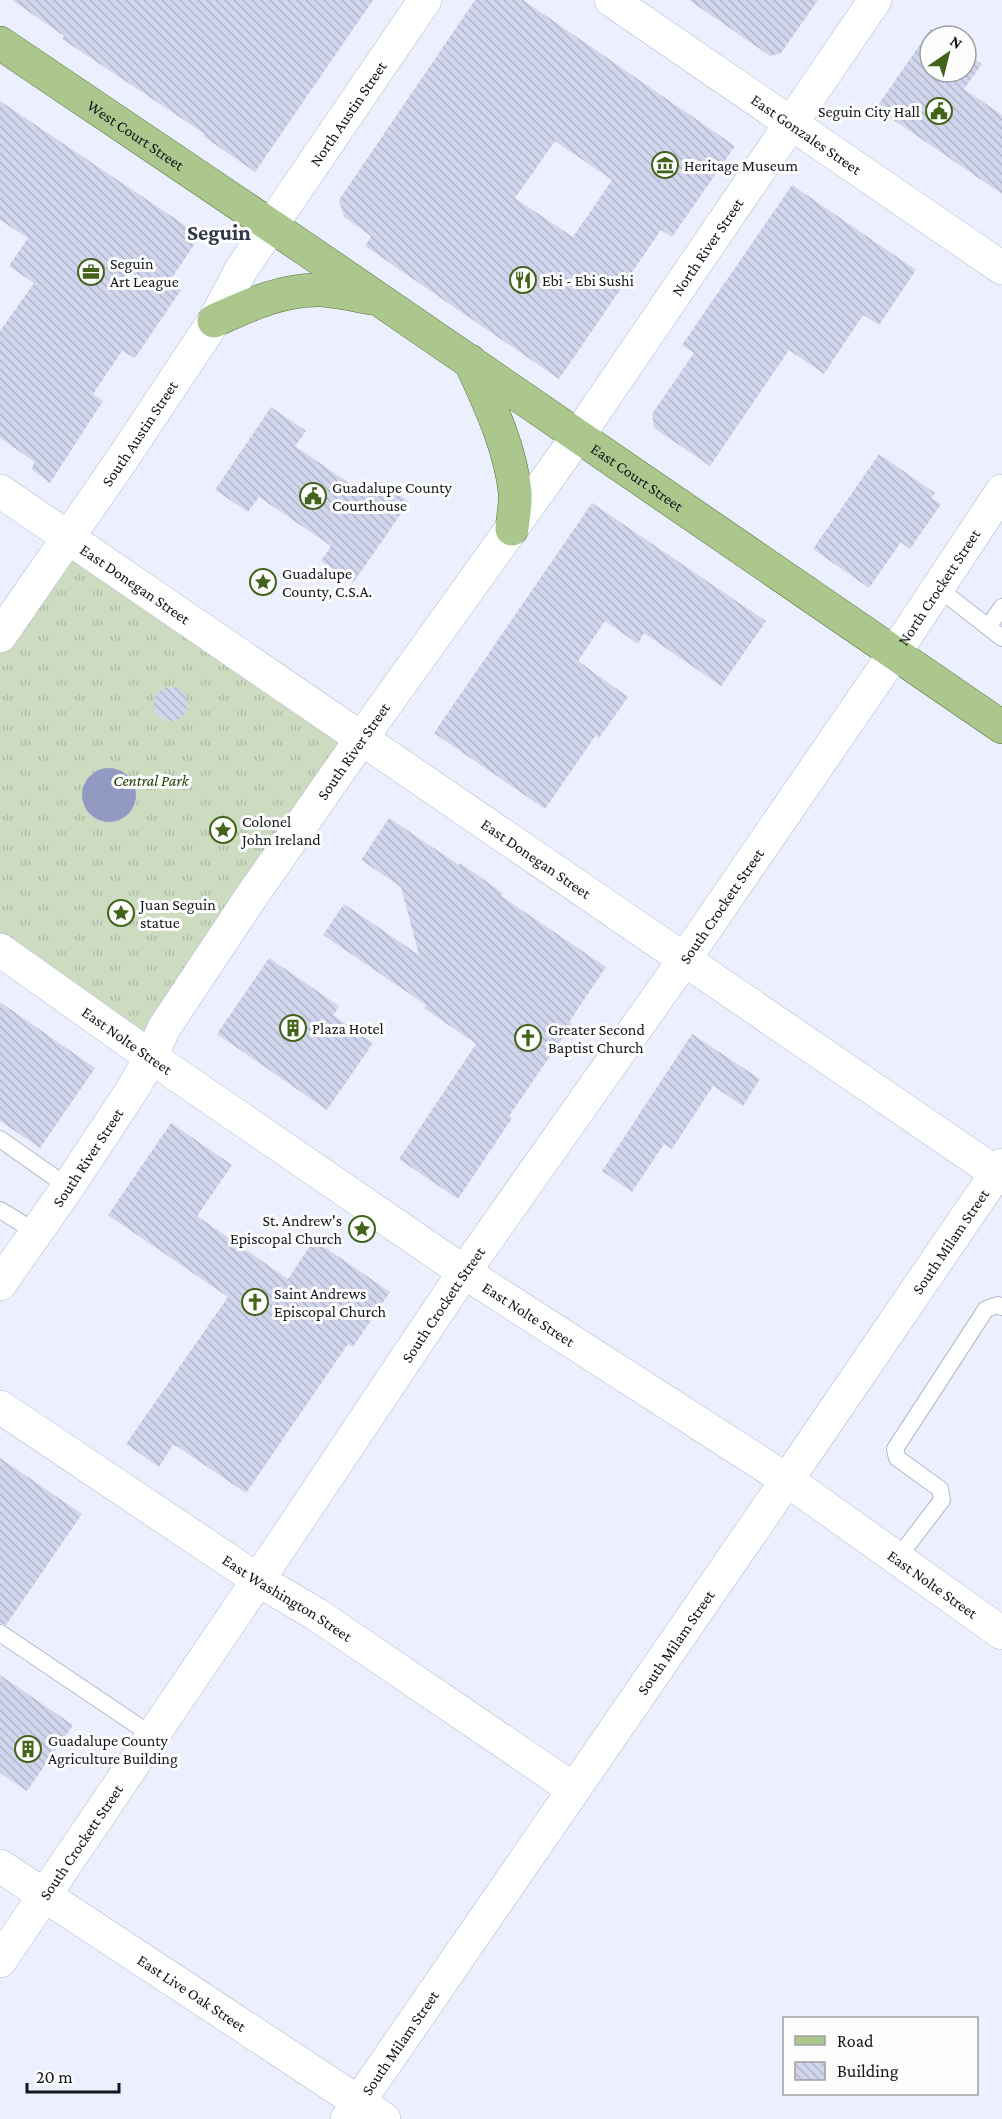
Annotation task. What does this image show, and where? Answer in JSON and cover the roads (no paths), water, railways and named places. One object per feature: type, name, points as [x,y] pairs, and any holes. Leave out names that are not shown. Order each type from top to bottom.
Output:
[{"type":"main road","name":"West Court Street","points":[[0,42],[272,226]]},
{"type":"main road","name":"East Court Street","points":[[272,226],[1002,727]]},
{"type":"main road","points":[[214,321],[250,304],[285,292],[321,290],[378,298]]},
{"type":"main road","points":[[470,361],[494,413],[506,449],[515,494],[512,529]]},
{"type":"street","name":"North Austin Street","points":[[272,226],[425,0]]},
{"type":"street","name":"North River Street","points":[[578,436],[875,0]]},
{"type":"street","name":"East Gonzales Street","points":[[624,3],[792,124],[1002,268]]},
{"type":"street","name":"South Austin Street","points":[[0,636],[214,321],[241,270],[272,226]]},
{"type":"street","name":"South River Street","points":[[0,1284],[68,1187],[151,1057],[164,1028],[251,897],[578,436]]},
{"type":"street","name":"East Donegan Street","points":[[0,491],[684,960],[1000,1172]]},
{"type":"street","name":"North Crockett Street","points":[[894,654],[1002,491]]},
{"type":"street","name":"South Crockett Street","points":[[0,1961],[464,1272],[684,960],[894,654]]},
{"type":"street","name":"East Nolte Street","points":[[0,950],[151,1057],[464,1272],[787,1480],[1002,1633]]},
{"type":"street","name":"South Milam Street","points":[[363,2113],[573,1789],[1000,1172]]},
{"type":"street","name":"East Washington Street","points":[[0,1407],[258,1580],[316,1614],[573,1789]]},
{"type":"street","name":"East Live Oak Street","points":[[0,1866],[363,2113]]},
{"type":"lane","points":[[938,588],[1002,638]]},
{"type":"lane","points":[[988,627],[1002,607]]},
{"type":"lane","points":[[0,1139],[68,1187]]},
{"type":"lane","points":[[0,1209],[36,1233]]},
{"type":"lane","points":[[897,1559],[942,1500],[940,1489],[897,1458],[895,1449],[986,1309],[998,1305],[1002,1307]]},
{"type":"lane","points":[[0,1633],[153,1736]]},
{"type":"water","points":[[104,768],[114,768],[124,772],[132,780],[136,795],[132,810],[124,818],[114,822],[104,822],[94,818],[86,810],[82,800],[82,790],[86,780],[94,772]]},
{"type":"place","name":"Seguin City Hall","points":[[939,111]]},
{"type":"place","name":"Heritage Museum","points":[[665,165]]},
{"type":"place","name":"Seguin Art League","points":[[91,272]]},
{"type":"place","name":"Ebi - Ebi Sushi","points":[[523,280]]},
{"type":"place","name":"Guadalupe County Courthouse","points":[[313,496]]},
{"type":"place","name":"Guadalupe County, C.S.A.","points":[[263,582]]},
{"type":"place","name":"Colonel John Ireland","points":[[223,830]]},
{"type":"place","name":"Juan Seguin statue","points":[[121,913]]},
{"type":"place","name":"Plaza Hotel","points":[[293,1028]]},
{"type":"place","name":"Greater Second Baptist Church","points":[[528,1038]]},
{"type":"place","name":"St. Andrew's Episcopal Church","points":[[362,1229]]},
{"type":"place","name":"Saint Andrews Episcopal Church","points":[[255,1302]]},
{"type":"place","name":"Guadalupe County Agriculture Building","points":[[28,1749]]},
{"type":"district","name":"Seguin","points":[[219,232]]},
{"type":"park label","name":"Central Park","points":[[151,780]]}]
